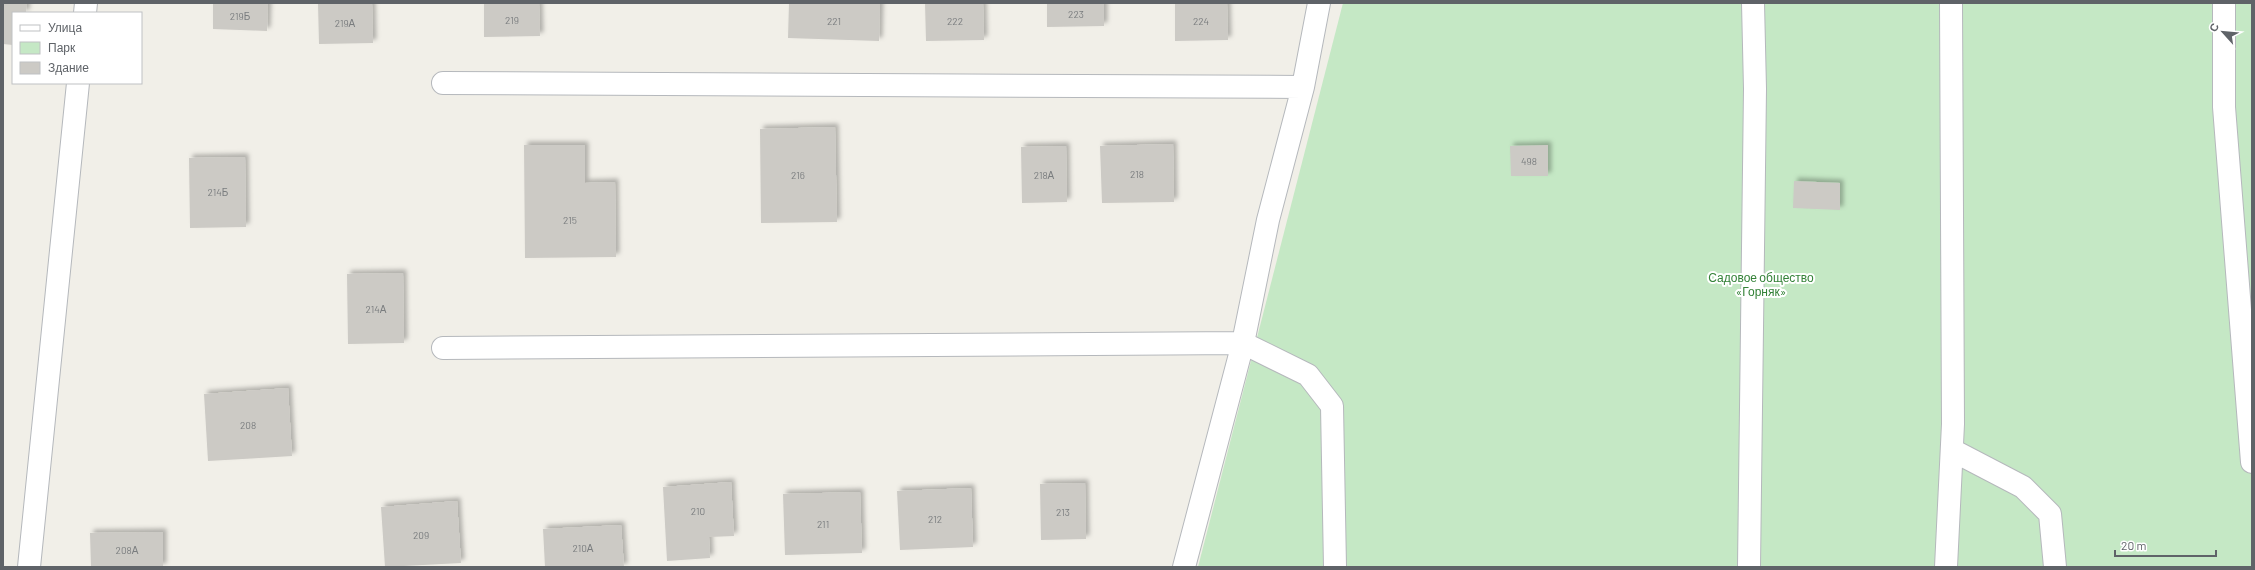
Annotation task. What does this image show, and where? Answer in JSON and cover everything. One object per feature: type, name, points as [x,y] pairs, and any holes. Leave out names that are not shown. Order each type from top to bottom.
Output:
[{"type":"street","points":[[1184,567],[1243,343],[1268,220],[1303,87],[1319,3]]},
{"type":"street","points":[[1749,567],[1754,90],[1753,3]]},
{"type":"street","points":[[1946,567],[1952,450],[1951,3]]},
{"type":"street","points":[[2224,3],[2224,107],[2252,462]]},
{"type":"street","points":[[443,83],[1303,87]]},
{"type":"street","points":[[29,567],[78,84]]},
{"type":"street","points":[[443,348],[1243,343],[1308,375],[1332,406],[1335,567]]},
{"type":"street","points":[[1952,450],[2023,487],[2050,514],[2055,567]]},
{"type":"green space","name":"Садовое общество «Горняк»","points":[[1343,3],[2252,3],[2252,567],[1198,567]]},
{"type":"building","points":[[3,3],[27,3],[26,12],[12,12],[12,45],[3,44]]},
{"type":"building","points":[[213,3],[268,3],[267,31],[213,29]]},
{"type":"building","points":[[318,3],[372,3],[373,43],[319,44]]},
{"type":"building","points":[[484,3],[539,3],[540,36],[484,37]]},
{"type":"building","points":[[789,3],[880,3],[879,41],[788,38]]},
{"type":"building","points":[[925,3],[983,3],[984,40],[926,41]]},
{"type":"building","points":[[1047,3],[1104,3],[1104,26],[1047,27]]},
{"type":"building","points":[[1175,3],[1227,3],[1228,40],[1175,41]]},
{"type":"building","points":[[835,127],[837,222],[761,223],[760,129]]},
{"type":"building","points":[[1173,144],[1174,202],[1102,203],[1100,146]]},
{"type":"building","points":[[524,145],[585,145],[585,183],[615,182],[616,257],[525,258]]},
{"type":"building","points":[[1548,145],[1548,176],[1511,176],[1510,146]]},
{"type":"building","points":[[1066,146],[1067,202],[1022,203],[1021,147]]},
{"type":"building","points":[[245,157],[246,227],[190,228],[189,158]]},
{"type":"building","points":[[1794,181],[1840,183],[1840,210],[1793,208]]},
{"type":"building","points":[[403,273],[404,343],[348,344],[347,274]]},
{"type":"building","points":[[288,388],[292,456],[208,461],[204,394]]},
{"type":"building","points":[[731,482],[734,536],[709,537],[710,558],[667,561],[663,487]]},
{"type":"building","points":[[1085,483],[1086,539],[1041,540],[1040,484]]},
{"type":"building","points":[[971,488],[973,547],[900,550],[897,491]]},
{"type":"building","points":[[860,492],[862,553],[785,555],[783,494]]},
{"type":"building","points":[[457,501],[461,563],[385,567],[381,507]]},
{"type":"building","points":[[621,525],[624,567],[545,567],[543,529]]},
{"type":"building","points":[[163,532],[163,567],[91,567],[90,533]]}]
